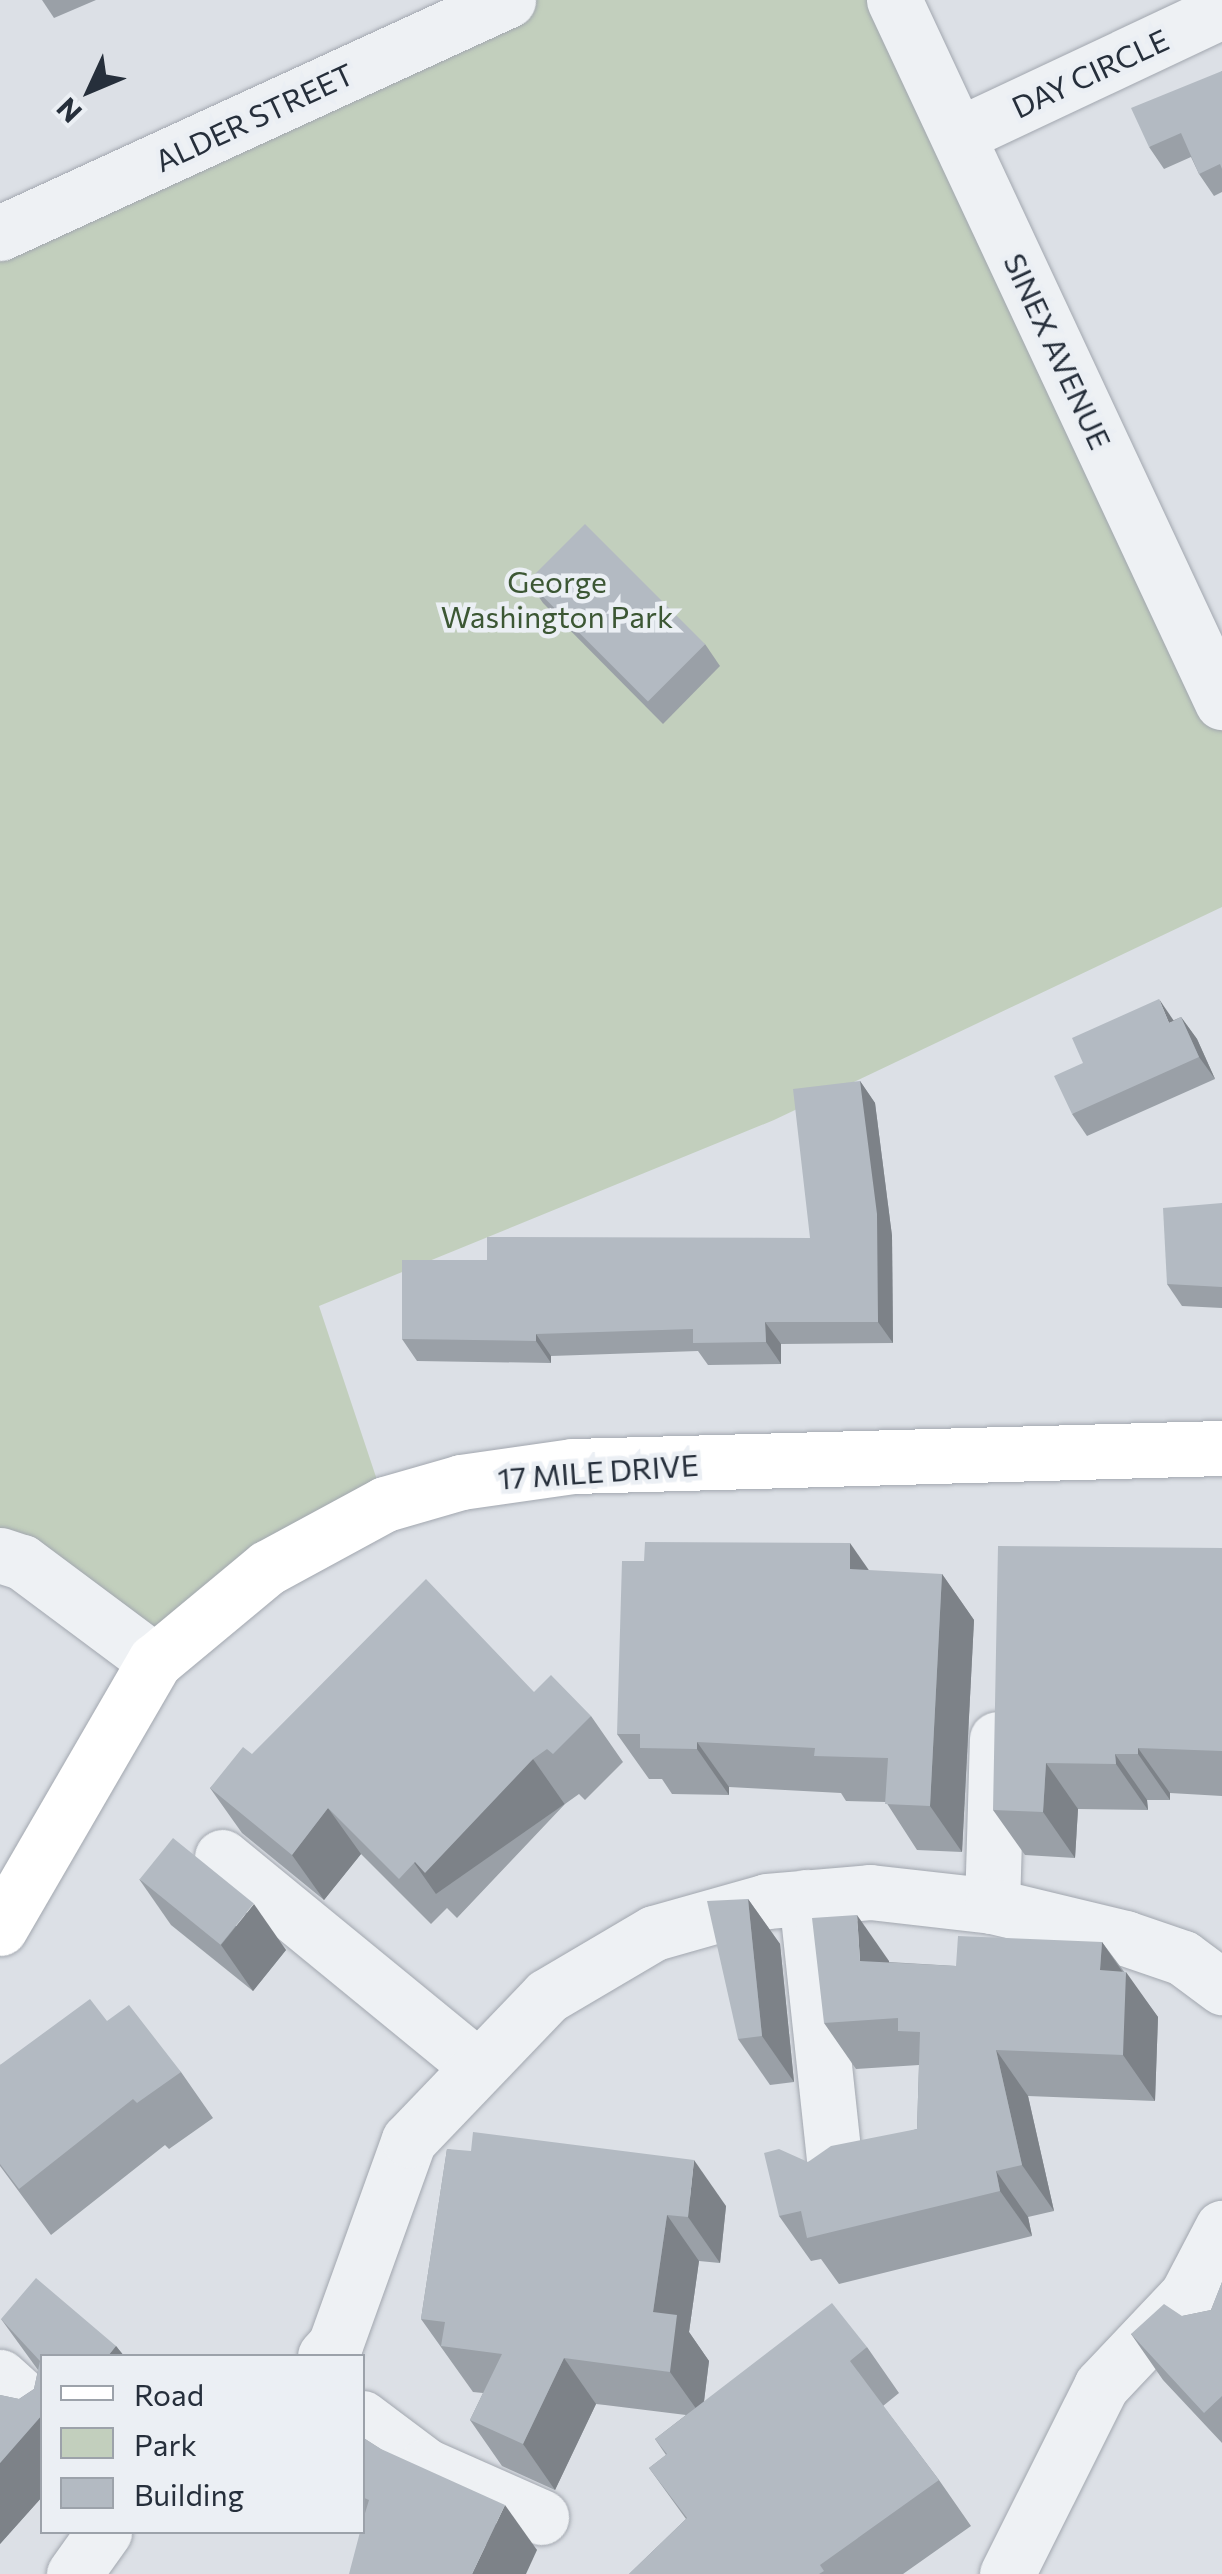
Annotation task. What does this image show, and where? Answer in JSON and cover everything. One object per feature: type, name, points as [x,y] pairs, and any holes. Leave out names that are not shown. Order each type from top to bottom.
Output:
[{"type":"main road","name":"17 MILE DRIVE","points":[[0,1928],[154,1661],[210,1610],[314,1540],[385,1504],[461,1482],[573,1466],[1222,1448]]},
{"type":"street","name":"ALDER STREET","points":[[0,233],[508,0]]},
{"type":"street","name":"SINEX AVENUE","points":[[894,0],[1222,702]]},
{"type":"street","name":"DAY CIRCLE","points":[[958,135],[1222,11]]},
{"type":"street","points":[[0,1555],[22,1562],[154,1661]]},
{"type":"street","points":[[992,1906],[998,1695]]},
{"type":"street","points":[[222,1858],[477,2066]]},
{"type":"street","points":[[327,2354],[335,2345],[409,2140],[546,1996],[654,1933],[767,1901],[870,1892],[992,1906],[1183,1958],[1222,1987]]},
{"type":"street","points":[[806,1897],[836,2177]]},
{"type":"street","points":[[1008,2574],[1101,2386],[1204,2313],[1222,2228]]},
{"type":"street","points":[[0,2377],[40,2413]]},
{"type":"street","points":[[365,2420],[426,2466],[542,2517]]},
{"type":"street","points":[[74,2574],[103,2534]]},
{"type":"green space","name":"George Washington Park","points":[[508,0],[894,0],[1222,702],[1222,907],[774,1120],[319,1306],[385,1504],[155,1661],[0,1555],[0,233]]},
{"type":"building","points":[[1222,71],[1222,169],[1220,164],[1199,174],[1181,133],[1149,147],[1131,108]]},
{"type":"building","points":[[585,524],[705,644],[648,701],[528,581]]},
{"type":"building","points":[[1159,999],[1169,1023],[1181,1017],[1199,1057],[1072,1114],[1054,1076],[1083,1063],[1072,1038]]},
{"type":"building","points":[[860,1081],[877,1214],[878,1322],[765,1322],[766,1342],[693,1343],[693,1329],[536,1334],[536,1341],[402,1339],[402,1260],[487,1260],[487,1237],[810,1238],[793,1089]]},
{"type":"building","points":[[1222,1203],[1222,1287],[1167,1284],[1163,1208]]},
{"type":"building","points":[[645,1542],[850,1543],[850,1569],[942,1574],[930,1806],[885,1804],[888,1758],[814,1756],[815,1748],[697,1742],[697,1749],[640,1748],[640,1734],[617,1734],[622,1561],[644,1561]]},
{"type":"building","points":[[998,1546],[1222,1548],[1222,1751],[1138,1748],[1138,1754],[1115,1754],[1116,1764],[1046,1763],[1043,1812],[993,1810]]},
{"type":"building","points":[[426,1579],[534,1692],[551,1675],[591,1716],[553,1754],[547,1749],[533,1759],[425,1873],[415,1862],[399,1879],[328,1808],[292,1855],[210,1788],[243,1747],[252,1754]]},
{"type":"building","points":[[173,1838],[254,1903],[220,1945],[140,1879]]},
{"type":"building","points":[[748,1899],[762,2036],[738,2039],[707,1901]]},
{"type":"building","points":[[857,1915],[860,1961],[956,1966],[958,1936],[1102,1942],[1100,1970],[1126,1972],[1123,2055],[996,2050],[1022,2165],[996,2171],[1000,2191],[807,2238],[801,2211],[779,2216],[764,2153],[779,2149],[808,2162],[831,2146],[917,2129],[920,2032],[898,2031],[898,2018],[824,2023],[812,1918]]},
{"type":"building","points":[[90,1999],[107,2021],[129,2005],[181,2072],[137,2103],[133,2099],[19,2189],[0,2164],[0,2065]]},
{"type":"building","points":[[473,2132],[694,2160],[688,2217],[667,2215],[653,2312],[677,2315],[670,2372],[564,2358],[523,2444],[470,2420],[502,2354],[441,2346],[445,2322],[421,2319],[447,2149],[471,2151]]},
{"type":"building","points":[[36,2278],[116,2346],[110,2354],[40,2354],[40,2361],[1,2319]]},
{"type":"building","points":[[1222,2282],[1222,2396],[1204,2413],[1131,2334],[1164,2304],[1182,2316],[1211,2310]]},
{"type":"building","points":[[832,2303],[867,2347],[850,2361],[939,2480],[820,2565],[824,2571],[819,2574],[629,2574],[687,2518],[649,2468],[667,2454],[655,2439]]},
{"type":"building","points":[[40,2361],[40,2417],[0,2463],[0,2395],[19,2399],[34,2389]]},
{"type":"building","points":[[365,2439],[505,2505],[472,2574],[349,2574],[359,2534],[365,2534],[369,2500],[365,2498]]}]
